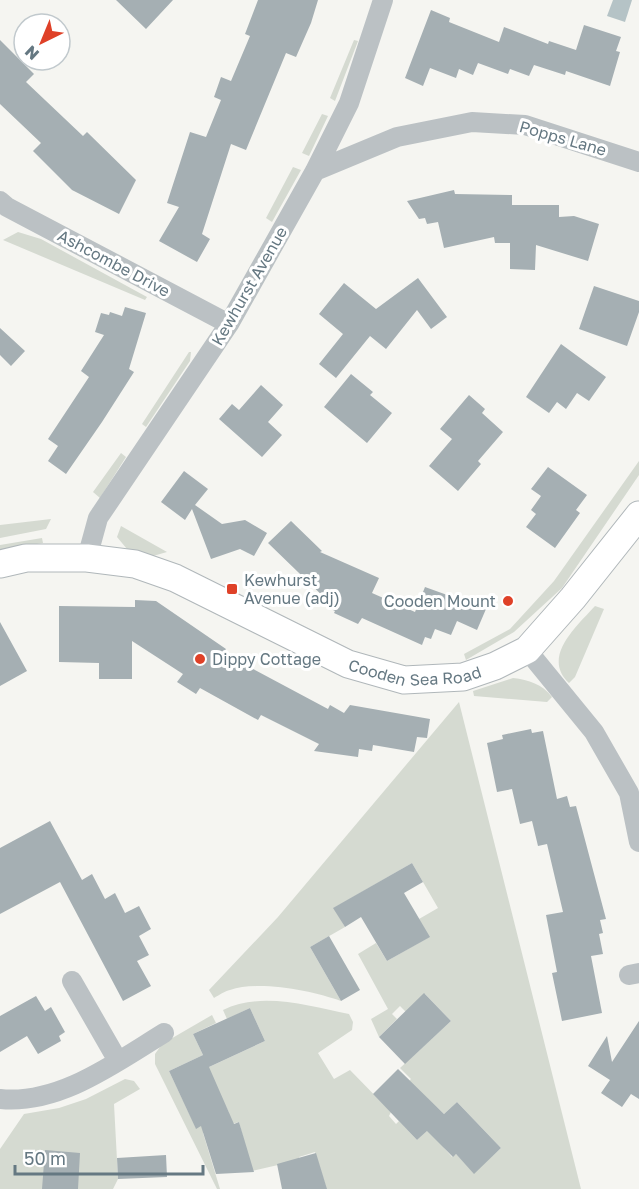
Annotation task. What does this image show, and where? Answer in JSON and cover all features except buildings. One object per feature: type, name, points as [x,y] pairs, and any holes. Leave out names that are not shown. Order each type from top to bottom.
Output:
[{"type":"main road","name":"Cooden Sea Road","points":[[0,564],[26,558],[87,558],[135,564],[175,578],[348,664],[404,680],[463,677],[495,666],[527,651],[573,598],[639,515]]},
{"type":"street","name":"Kewhurst Avenue","points":[[87,558],[98,518],[229,324],[315,171],[349,103],[383,0]]},
{"type":"street","name":"Popps Lane","points":[[315,171],[397,137],[472,122],[525,124],[639,162]]},
{"type":"street","name":"Ashcombe Drive","points":[[2,208],[229,324]]},
{"type":"street","points":[[527,651],[594,732],[629,793],[639,842]]},
{"type":"street","points":[[72,981],[118,1061]]},
{"type":"street","points":[[0,1099],[17,1101],[60,1090],[91,1077],[164,1033]]},
{"type":"shaded area","points":[[613,0],[632,0],[625,22],[607,16]]},
{"type":"shaded area","points":[[354,40],[358,41],[335,101],[330,98]]},
{"type":"shaded area","points":[[322,114],[328,116],[309,156],[302,153]]},
{"type":"shaded area","points":[[293,167],[301,170],[272,222],[266,218]]},
{"type":"shaded area","points":[[18,232],[41,239],[147,297],[145,300],[3,240]]},
{"type":"shaded area","points":[[191,352],[190,361],[146,427],[142,424]]},
{"type":"shaded area","points":[[121,453],[126,457],[100,498],[93,492]]},
{"type":"shaded area","points":[[639,461],[639,475],[562,588],[514,632],[466,660],[464,654],[510,629],[554,581]]},
{"type":"shaded area","points":[[51,519],[46,529],[0,538],[0,525]]},
{"type":"shaded area","points":[[121,526],[167,552],[153,556],[127,549],[117,537]]},
{"type":"shaded area","points":[[42,538],[43,543],[0,550],[0,545]]},
{"type":"shaded area","points":[[595,606],[604,609],[575,677],[569,683],[561,673],[560,652],[571,632]]},
{"type":"shaded area","points":[[513,678],[535,683],[552,697],[547,702],[474,696],[473,691]]},
{"type":"shaded area","points":[[459,702],[581,1189],[321,1189],[326,1187],[315,1152],[299,1157],[300,1160],[252,1171],[239,1122],[203,1133],[220,1189],[217,1189],[155,1064],[155,1054],[162,1044],[212,1015],[216,1023],[193,1034],[203,1055],[169,1071],[196,1128],[229,1113],[207,1068],[265,1041],[250,1008],[227,1019],[223,1010],[253,1001],[302,1004],[349,1014],[353,1022],[352,1030],[318,1053],[334,1079],[350,1070],[391,1112],[389,1116],[396,1124],[399,1121],[417,1140],[430,1128],[452,1157],[456,1154],[474,1173],[501,1148],[457,1102],[444,1114],[409,1081],[411,1079],[400,1068],[451,1021],[425,994],[406,1012],[400,1006],[392,1014],[397,1019],[379,1037],[371,1019],[388,1009],[358,954],[376,943],[387,961],[429,937],[419,919],[438,908],[412,863],[334,908],[345,927],[310,947],[341,1001],[301,990],[270,986],[242,987],[226,991],[214,998],[209,990],[278,917]]},
{"type":"shaded area","points":[[125,1079],[134,1081],[140,1089],[114,1104],[118,1179],[113,1189],[0,1189],[0,1149],[24,1114],[59,1108],[86,1099]]},
{"type":"place","name":"Kewhurst Avenue (adj)","points":[[232,589]]},
{"type":"place","name":"Cooden Mount","points":[[508,601]]},
{"type":"place","name":"Dippy Cottage","points":[[200,659]]}]
